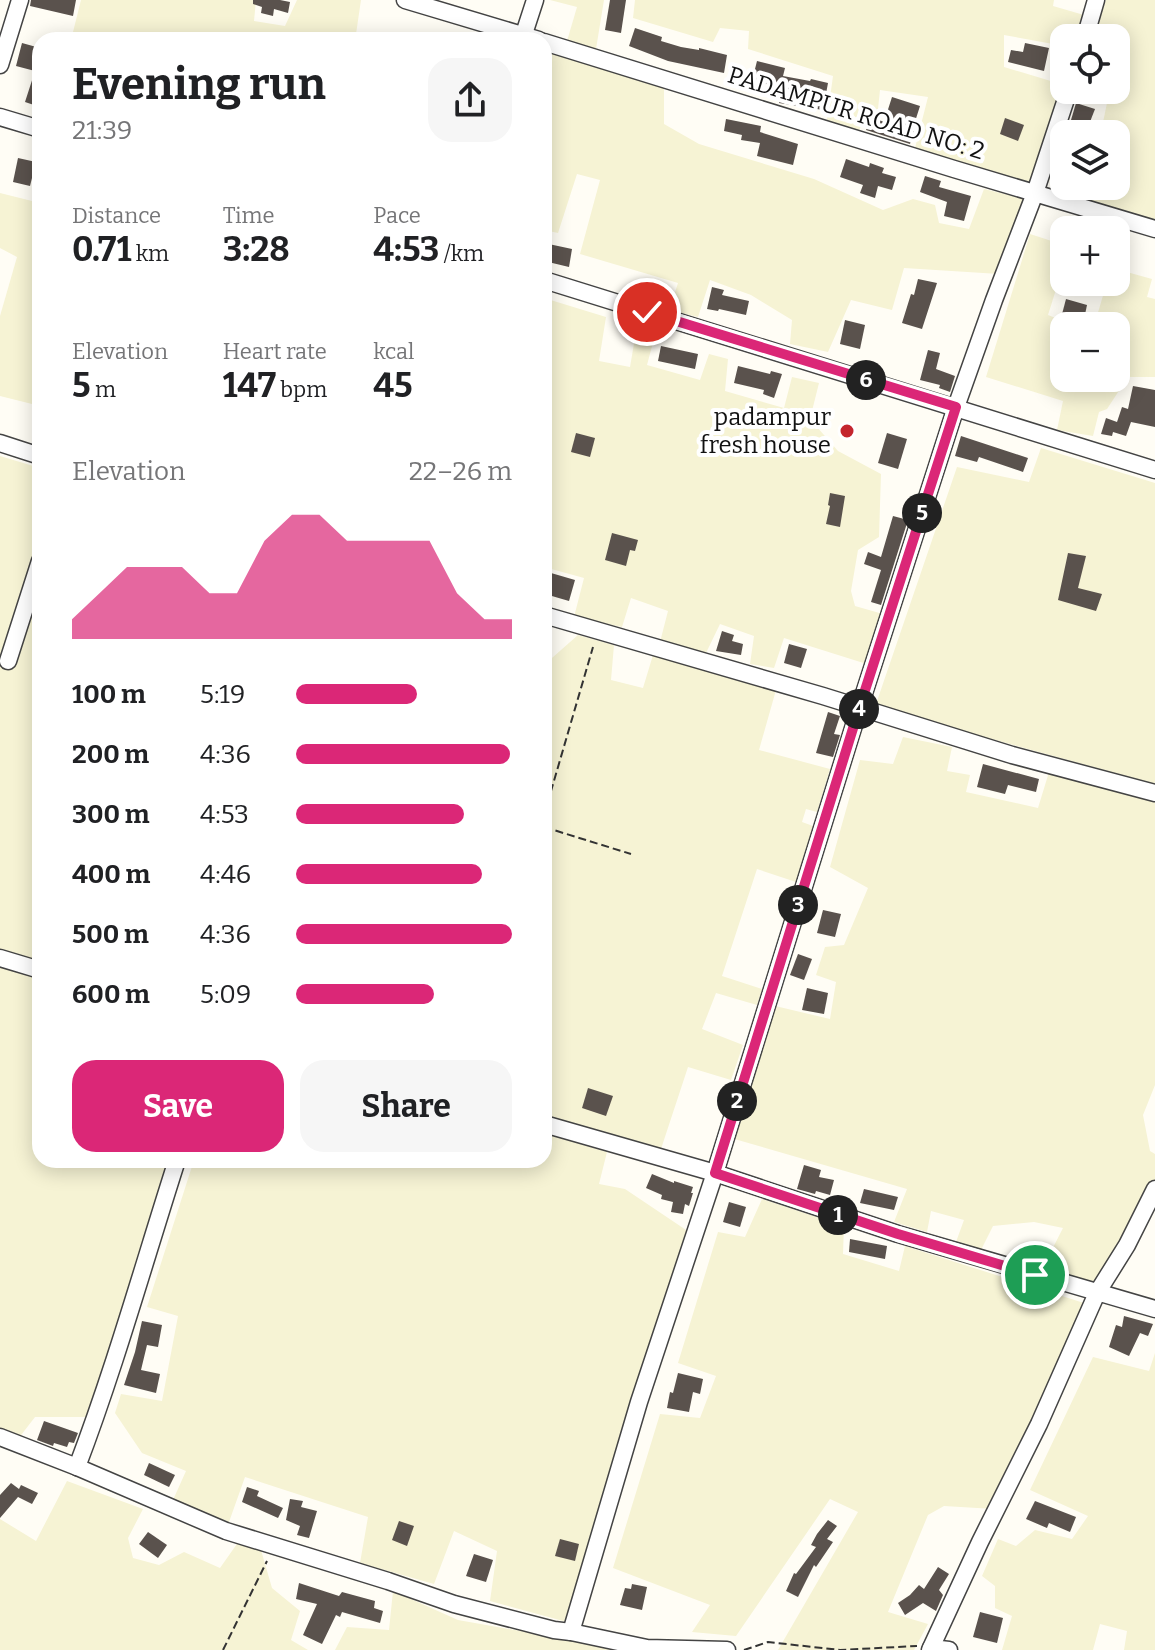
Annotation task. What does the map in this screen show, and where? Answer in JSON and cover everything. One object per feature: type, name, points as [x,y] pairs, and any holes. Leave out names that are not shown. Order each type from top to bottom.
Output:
[{"type":"street","points":[[0,65],[20,0]]},
{"type":"street","name":"PADAMPUR ROAD NO: 2","points":[[405,0],[509,32]]},
{"type":"street","points":[[533,32],[535,0]]},
{"type":"street","points":[[1089,24],[1096,0]]},
{"type":"street","name":"PADAMPUR ROAD NO: 2","points":[[552,45],[1155,229]]},
{"type":"street","points":[[571,1632],[639,1402],[715,1173],[956,407],[1064,104]]},
{"type":"street","points":[[0,117],[32,127]]},
{"type":"street","points":[[552,282],[1155,470]]},
{"type":"street","points":[[0,443],[32,453]]},
{"type":"street","points":[[8,661],[32,586]]},
{"type":"street","points":[[552,617],[1012,755],[1155,793]]},
{"type":"street","points":[[0,958],[32,968]]},
{"type":"street","points":[[552,1126],[715,1173],[898,1234],[1155,1309]]},
{"type":"street","points":[[77,1467],[105,1393],[174,1168]]},
{"type":"street","points":[[949,1650],[931,1649],[1039,1424],[1097,1293],[1127,1245],[1155,1189]]},
{"type":"street","points":[[0,1437],[226,1531],[454,1604],[554,1630],[647,1648],[727,1650]]},
{"type":"path","points":[[552,788],[598,631]]},
{"type":"path","points":[[552,829],[631,854]]},
{"type":"path","points":[[223,1650],[274,1546]]},
{"type":"path","points":[[744,1650],[768,1642],[840,1650],[923,1646],[931,1649]]},
{"type":"shaded area","points":[[81,0],[256,0],[254,21],[285,26],[297,0],[361,0],[356,32],[73,32]]},
{"type":"shaded area","points":[[550,0],[604,0],[596,49],[567,41],[577,7]]},
{"type":"shaded area","points":[[635,0],[1054,0],[1053,6],[1084,15],[1082,24],[1050,24],[1050,43],[1004,35],[1004,67],[1050,81],[1050,104],[1058,104],[1031,185],[914,152],[928,97],[880,90],[878,109],[866,112],[859,131],[827,120],[833,76],[748,49],[749,31],[720,28],[713,42],[633,18]]},
{"type":"shaded area","points":[[1106,0],[1155,0],[1155,220],[1088,200],[1130,200],[1130,120],[1103,120],[1107,104],[1130,104],[1130,24],[1098,24]]},
{"type":"shaded area","points":[[552,53],[664,87],[664,124],[699,144],[814,179],[883,210],[913,199],[935,205],[939,223],[969,229],[984,189],[1025,199],[999,274],[904,268],[892,310],[851,300],[828,352],[790,344],[792,320],[751,295],[710,280],[698,317],[669,310],[678,283],[580,254],[600,180],[577,174],[558,233],[552,232]]},
{"type":"shaded area","points":[[0,193],[32,201],[32,404],[0,396],[0,316],[17,257],[0,248]]},
{"type":"shaded area","points":[[1030,234],[1050,240],[1050,296],[1054,296],[1048,315],[1050,392],[1118,392],[1107,409],[1099,412],[1093,436],[1057,430],[1063,401],[986,377]]},
{"type":"shaded area","points":[[1130,273],[1152,279],[1147,297],[1155,299],[1155,377],[1130,377],[1130,312],[1098,312],[1103,296],[1130,296]]},
{"type":"shaded area","points":[[552,300],[606,317],[599,361],[630,367],[637,326],[656,331],[647,365],[700,380],[709,354],[728,359],[725,391],[784,408],[792,377],[819,383],[810,419],[838,451],[881,474],[879,537],[858,550],[851,591],[855,606],[883,614],[873,666],[784,638],[774,668],[750,664],[754,636],[720,624],[706,653],[660,642],[668,611],[631,598],[622,627],[574,617],[584,578],[552,569]]},
{"type":"shaded area","points":[[1041,448],[1155,483],[1155,784],[875,707],[957,467],[1029,482]]},
{"type":"shaded area","points":[[0,456],[32,466],[32,960],[0,950]]},
{"type":"shaded area","points":[[578,635],[614,645],[611,680],[643,688],[653,655],[776,690],[759,750],[830,769],[817,812],[806,809],[802,822],[813,826],[796,882],[757,869],[722,976],[762,989],[757,1005],[716,993],[702,1029],[743,1045],[731,1080],[688,1067],[661,1149],[552,1118],[552,658]]},
{"type":"shaded area","points":[[903,737],[952,747],[947,771],[970,775],[966,792],[1038,808],[1049,772],[1155,800],[1155,1085],[1143,1115],[1150,1151],[1155,1154],[1155,1196],[1107,1287],[1041,1271],[1063,1228],[1034,1222],[993,1226],[980,1252],[956,1242],[964,1220],[931,1211],[927,1232],[894,1222],[907,1189],[731,1138],[771,1005],[830,1019],[836,982],[816,975],[825,947],[844,945],[868,888],[830,867],[860,760],[893,764]]},
{"type":"shaded area","points":[[0,966],[32,976],[32,1168],[176,1168],[96,1417],[35,1417],[18,1439],[0,1433]]},
{"type":"shaded area","points":[[552,1135],[607,1152],[599,1184],[625,1189],[698,1238],[578,1625],[490,1601],[497,1551],[454,1531],[434,1584],[360,1563],[368,1517],[245,1477],[229,1522],[173,1500],[186,1471],[142,1453],[115,1413],[121,1394],[162,1401],[178,1316],[147,1307],[191,1168],[552,1168]]},
{"type":"shaded area","points":[[762,1199],[844,1226],[843,1254],[899,1271],[905,1246],[1087,1304],[994,1509],[944,1506],[928,1515],[888,1612],[928,1624],[914,1650],[778,1650],[858,1512],[830,1499],[736,1636],[692,1632],[710,1605],[613,1568],[660,1414],[700,1418],[716,1376],[678,1363],[718,1232],[745,1237]]},
{"type":"shaded area","points":[[1155,1353],[1155,1650],[1124,1650],[1127,1631],[1100,1624],[1093,1650],[1002,1650],[1012,1616],[995,1608],[995,1586],[982,1576],[998,1539],[1016,1546],[1035,1530],[1072,1539],[1088,1516],[1030,1490],[1093,1357],[1149,1371]]},
{"type":"shaded area","points":[[67,1481],[143,1509],[128,1538],[133,1558],[159,1565],[184,1552],[220,1568],[239,1541],[261,1550],[272,1588],[300,1611],[291,1640],[308,1650],[0,1650],[0,1519],[36,1541]]},
{"type":"shaded area","points":[[393,1591],[458,1620],[628,1650],[335,1650],[347,1627],[389,1630]]},
{"type":"building","points":[[31,0],[76,0],[73,16],[30,6]]},
{"type":"building","points":[[253,0],[290,2],[288,13],[274,9],[273,16],[261,13],[262,7],[253,4]]},
{"type":"building","points":[[610,0],[626,0],[621,33],[605,30]]},
{"type":"building","points":[[635,28],[681,47],[727,55],[724,73],[668,61],[629,46]]},
{"type":"building","points":[[22,43],[32,46],[32,70],[16,66]]},
{"type":"building","points":[[1025,43],[1049,48],[1044,71],[1008,62],[1011,50],[1023,52]]},
{"type":"building","points":[[757,61],[785,68],[783,76],[828,83],[823,110],[779,103],[782,88],[752,81]]},
{"type":"building","points":[[32,80],[32,104],[25,102]]},
{"type":"building","points":[[892,97],[920,106],[910,144],[866,130],[872,117],[884,122]]},
{"type":"building","points":[[1076,104],[1095,109],[1091,120],[1071,120]]},
{"type":"building","points":[[1005,118],[1024,125],[1018,141],[1000,134]]},
{"type":"building","points":[[726,119],[761,126],[760,132],[798,144],[793,165],[757,156],[760,143],[741,140],[742,135],[724,131]]},
{"type":"building","points":[[18,158],[32,161],[30,186],[13,182]]},
{"type":"building","points":[[846,159],[869,167],[870,163],[884,168],[882,173],[896,177],[892,190],[878,186],[875,198],[860,193],[863,185],[840,177]]},
{"type":"building","points":[[925,176],[941,181],[939,187],[971,196],[964,221],[944,216],[947,202],[920,192]]},
{"type":"building","points":[[552,245],[572,249],[569,267],[552,263]]},
{"type":"building","points":[[918,279],[937,283],[922,329],[902,323]]},
{"type":"building","points":[[712,287],[724,290],[722,295],[749,301],[746,315],[707,309]]},
{"type":"building","points":[[1066,299],[1087,305],[1086,312],[1063,312]]},
{"type":"building","points":[[845,320],[865,325],[860,349],[840,344]]},
{"type":"building","points":[[661,346],[698,354],[695,369],[658,361]]},
{"type":"building","points":[[928,350],[940,353],[936,369],[955,376],[950,392],[939,388],[940,385],[920,380]]},
{"type":"building","points":[[738,366],[782,374],[774,398],[763,394],[764,390],[734,383]]},
{"type":"building","points":[[1133,386],[1155,390],[1155,427],[1131,422],[1126,436],[1113,432],[1112,436],[1101,434],[1106,418],[1117,422],[1122,407],[1128,409]]},
{"type":"building","points":[[576,433],[595,438],[590,457],[571,452]]},
{"type":"building","points":[[887,433],[907,439],[898,469],[878,463]]},
{"type":"building","points":[[961,436],[1028,458],[1023,472],[979,457],[977,462],[955,456]]},
{"type":"building","points":[[830,493],[845,496],[840,527],[826,524]]},
{"type":"building","points":[[893,516],[908,520],[881,605],[871,602],[881,570],[864,564],[868,552],[881,557]]},
{"type":"building","points":[[612,533],[638,540],[635,551],[630,550],[626,566],[605,560]]},
{"type":"building","points":[[1068,553],[1086,556],[1078,588],[1102,594],[1096,611],[1058,600]]},
{"type":"building","points":[[552,573],[575,580],[569,601],[552,596]]},
{"type":"building","points":[[722,631],[734,635],[732,641],[743,644],[741,655],[716,651]]},
{"type":"building","points":[[789,644],[807,649],[801,668],[784,663]]},
{"type":"building","points":[[828,712],[840,716],[834,734],[840,735],[833,757],[816,753]]},
{"type":"building","points":[[983,764],[1039,779],[1036,792],[1008,785],[1005,794],[977,787]]},
{"type":"building","points":[[823,910],[841,914],[835,937],[817,933]]},
{"type":"building","points":[[798,954],[812,959],[804,980],[790,975]]},
{"type":"building","points":[[807,988],[828,993],[824,1014],[802,1010]]},
{"type":"building","points":[[588,1088],[613,1096],[606,1116],[582,1108]]},
{"type":"building","points":[[804,1165],[821,1170],[819,1177],[834,1180],[830,1195],[797,1189]]},
{"type":"building","points":[[652,1174],[693,1187],[689,1206],[685,1204],[683,1214],[671,1212],[673,1202],[661,1199],[662,1195],[646,1188]]},
{"type":"building","points":[[864,1189],[898,1197],[894,1210],[860,1203]]},
{"type":"building","points":[[729,1202],[746,1207],[740,1227],[723,1222]]},
{"type":"building","points":[[850,1239],[887,1246],[885,1259],[849,1252]]},
{"type":"building","points":[[1124,1316],[1153,1324],[1148,1336],[1140,1333],[1129,1356],[1109,1347],[1116,1325],[1122,1327]]},
{"type":"building","points":[[142,1321],[162,1325],[158,1347],[147,1345],[141,1370],[160,1374],[156,1393],[124,1385]]},
{"type":"building","points":[[678,1373],[703,1379],[700,1394],[693,1392],[689,1412],[667,1408]]},
{"type":"building","points":[[44,1421],[78,1433],[74,1443],[69,1442],[67,1447],[54,1443],[53,1446],[37,1440]]},
{"type":"building","points":[[149,1463],[175,1475],[169,1487],[144,1475]]},
{"type":"building","points":[[11,1483],[19,1489],[21,1485],[38,1493],[32,1504],[18,1497],[0,1518],[0,1495]]},
{"type":"building","points":[[247,1487],[259,1491],[257,1496],[283,1508],[278,1518],[242,1502]]},
{"type":"building","points":[[290,1499],[303,1501],[301,1507],[317,1511],[309,1538],[297,1535],[300,1526],[286,1520]]},
{"type":"building","points":[[1035,1501],[1076,1517],[1070,1532],[1049,1523],[1047,1528],[1026,1519]]},
{"type":"building","points":[[828,1520],[837,1526],[827,1539],[833,1542],[816,1567],[814,1565],[798,1597],[786,1591],[794,1573],[816,1547],[811,1545]]},
{"type":"building","points":[[399,1521],[414,1526],[407,1546],[392,1540]]},
{"type":"building","points":[[148,1532],[167,1545],[158,1558],[139,1544]]},
{"type":"building","points":[[560,1539],[579,1544],[575,1561],[555,1556]]},
{"type":"building","points":[[474,1554],[493,1560],[486,1582],[466,1576]]},
{"type":"building","points":[[938,1567],[949,1574],[939,1590],[943,1595],[936,1611],[923,1603],[905,1615],[898,1603],[919,1585],[924,1589]]},
{"type":"building","points":[[299,1583],[339,1596],[342,1592],[375,1601],[374,1608],[383,1611],[380,1623],[342,1612],[340,1617],[336,1615],[322,1644],[303,1635],[317,1604],[296,1599]]},
{"type":"building","points":[[632,1584],[647,1587],[642,1610],[620,1605],[625,1588],[631,1589]]},
{"type":"building","points":[[980,1612],[1003,1618],[997,1643],[973,1637]]},
{"type":"place","name":"padampur fresh house","points":[[847,431]]},
{"type":"route","points":[[647,312],[956,407],[715,1173],[898,1234],[1035,1275]]}]
